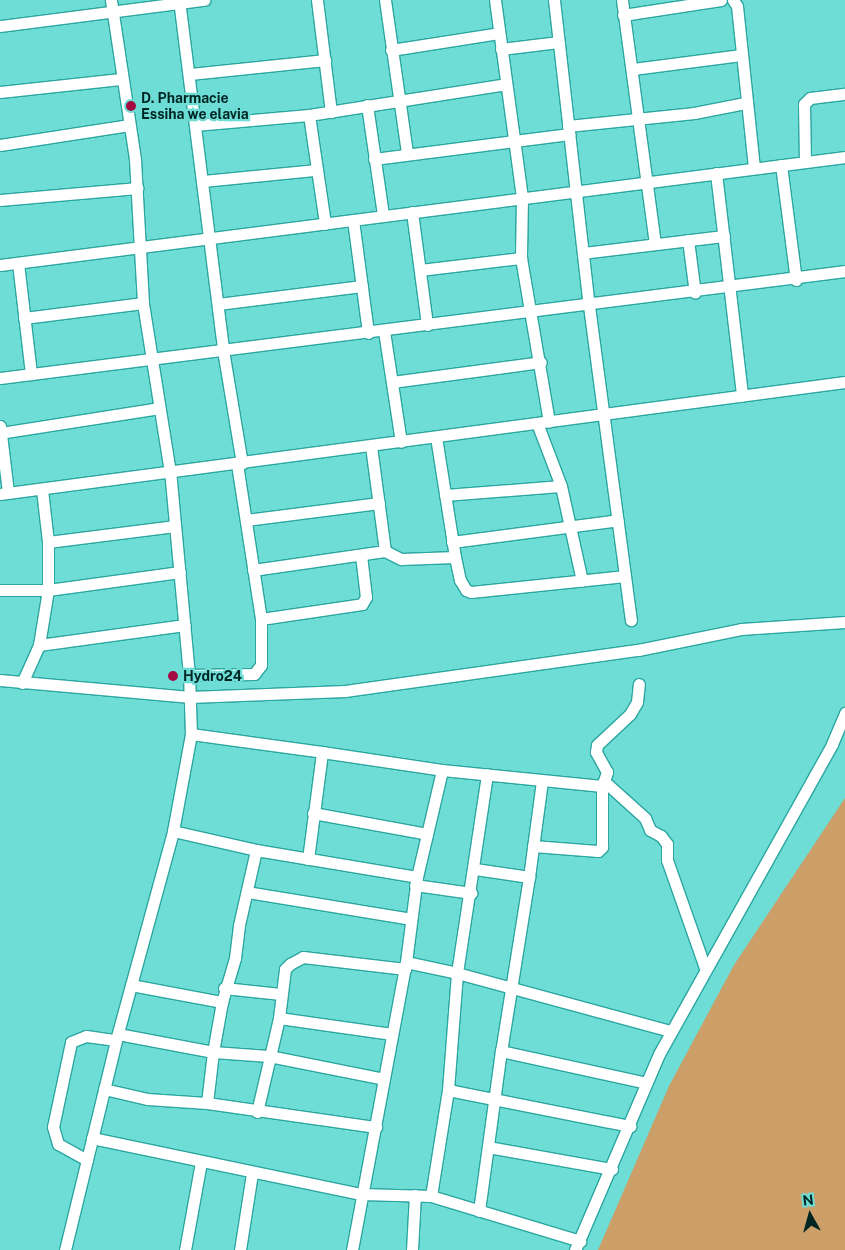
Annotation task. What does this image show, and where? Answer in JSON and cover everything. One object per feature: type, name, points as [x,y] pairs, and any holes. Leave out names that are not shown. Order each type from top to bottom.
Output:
[{"type":"street","points":[[0,26],[111,6],[204,0]]},
{"type":"street","points":[[317,0],[331,112]]},
{"type":"street","points":[[385,0],[407,153]]},
{"type":"street","points":[[495,0],[522,198],[521,258],[541,362],[543,423],[561,486],[582,581]]},
{"type":"street","points":[[554,0],[589,306],[631,620]]},
{"type":"street","points":[[622,0],[640,118],[655,244]]},
{"type":"street","points":[[623,15],[721,0]]},
{"type":"street","points":[[733,0],[737,6],[740,56],[754,168]]},
{"type":"street","points":[[179,2],[190,74],[223,350],[261,619],[261,665],[258,672],[189,675]]},
{"type":"street","points":[[65,1250],[117,1037],[173,831],[191,734],[185,625],[170,472],[142,303],[138,247],[137,188],[111,6]]},
{"type":"street","points":[[391,50],[499,33]]},
{"type":"street","points":[[501,49],[559,42]]},
{"type":"street","points":[[633,69],[740,56]]},
{"type":"street","points":[[190,74],[324,60]]},
{"type":"street","points":[[0,92],[120,79]]},
{"type":"street","points":[[195,124],[309,115],[399,99],[506,84]]},
{"type":"street","points":[[805,161],[804,104],[810,98],[845,94]]},
{"type":"street","points":[[374,159],[513,140],[640,118],[694,113],[745,103]]},
{"type":"street","points":[[367,105],[383,215]]},
{"type":"street","points":[[309,115],[325,224]]},
{"type":"street","points":[[0,145],[129,125]]},
{"type":"street","points":[[0,265],[845,157]]},
{"type":"street","points":[[781,165],[796,280]]},
{"type":"street","points":[[203,181],[316,170]]},
{"type":"street","points":[[716,173],[742,395]]},
{"type":"street","points":[[0,200],[137,188]]},
{"type":"street","points":[[412,212],[428,325]]},
{"type":"street","points":[[353,220],[368,332]]},
{"type":"street","points":[[583,253],[724,236]]},
{"type":"street","points":[[688,240],[695,293]]},
{"type":"street","points":[[420,270],[521,258]]},
{"type":"street","points":[[18,263],[31,374]]},
{"type":"street","points":[[0,378],[151,358],[695,293],[845,272]]},
{"type":"street","points":[[218,304],[362,286]]},
{"type":"street","points":[[24,318],[142,303]]},
{"type":"street","points":[[384,331],[401,442]]},
{"type":"street","points":[[392,382],[541,362]]},
{"type":"street","points":[[159,408],[0,430],[4,493],[42,490],[239,464],[845,382]]},
{"type":"street","points":[[436,437],[454,557],[462,587],[471,592],[626,576]]},
{"type":"street","points":[[371,446],[385,552]]},
{"type":"street","points":[[445,494],[561,486]]},
{"type":"street","points":[[22,683],[39,646],[48,590],[48,542],[42,490]]},
{"type":"street","points":[[246,520],[379,502]]},
{"type":"street","points":[[452,542],[570,528],[618,520]]},
{"type":"street","points":[[48,542],[175,526]]},
{"type":"street","points":[[253,570],[385,552],[401,559],[454,557]]},
{"type":"street","points":[[261,619],[362,604],[366,597],[361,555]]},
{"type":"street","points":[[0,590],[48,590],[180,572]]},
{"type":"street","points":[[0,680],[190,697],[345,691],[638,650],[741,629],[845,622]]},
{"type":"street","points":[[39,646],[185,625]]},
{"type":"street","points":[[533,846],[589,852],[602,847],[603,784],[607,772],[596,752],[597,745],[630,714],[637,702],[639,684]]},
{"type":"street","points":[[92,1138],[252,1173],[362,1194],[431,1196],[479,1210],[578,1245],[612,1169],[646,1083],[670,1031],[832,744],[845,713]]},
{"type":"street","points":[[191,734],[442,770],[542,781],[603,784],[645,818],[650,830],[661,836],[667,844],[667,860],[705,968]]},
{"type":"street","points":[[308,859],[322,752]]},
{"type":"street","points":[[352,1250],[405,966],[416,881],[442,770]]},
{"type":"street","points":[[431,1196],[448,1090],[457,973],[476,869],[487,774]]},
{"type":"street","points":[[479,1210],[542,781]]},
{"type":"street","points":[[313,813],[427,834]]},
{"type":"street","points":[[173,831],[256,850],[471,893]]},
{"type":"street","points":[[207,1103],[213,1052],[224,988],[235,958],[256,850]]},
{"type":"street","points":[[476,869],[529,877]]},
{"type":"street","points":[[247,892],[411,919]]},
{"type":"street","points":[[257,1112],[279,1018],[285,969],[303,957],[405,966],[457,973],[670,1031]]},
{"type":"street","points":[[131,985],[222,1002]]},
{"type":"street","points":[[224,988],[281,994]]},
{"type":"street","points":[[279,1018],[392,1034]]},
{"type":"street","points":[[87,1160],[58,1144],[53,1127],[71,1042],[86,1036],[117,1037],[213,1052],[269,1056],[384,1079]]},
{"type":"street","points":[[501,1052],[646,1083]]},
{"type":"street","points":[[104,1089],[147,1099],[207,1103],[257,1112],[376,1127]]},
{"type":"street","points":[[448,1090],[630,1126]]},
{"type":"street","points":[[488,1147],[612,1169]]},
{"type":"street","points":[[185,1250],[201,1162]]},
{"type":"street","points":[[240,1250],[252,1173]]},
{"type":"street","points":[[412,1250],[415,1195]]},
{"type":"shaded area","points":[[845,798],[845,1250],[598,1250],[669,1086],[734,965]]},
{"type":"place","name":"D. Pharmacie Essiha we elavia","points":[[131,106]]},
{"type":"place","name":"Hydro24","points":[[173,676]]}]
